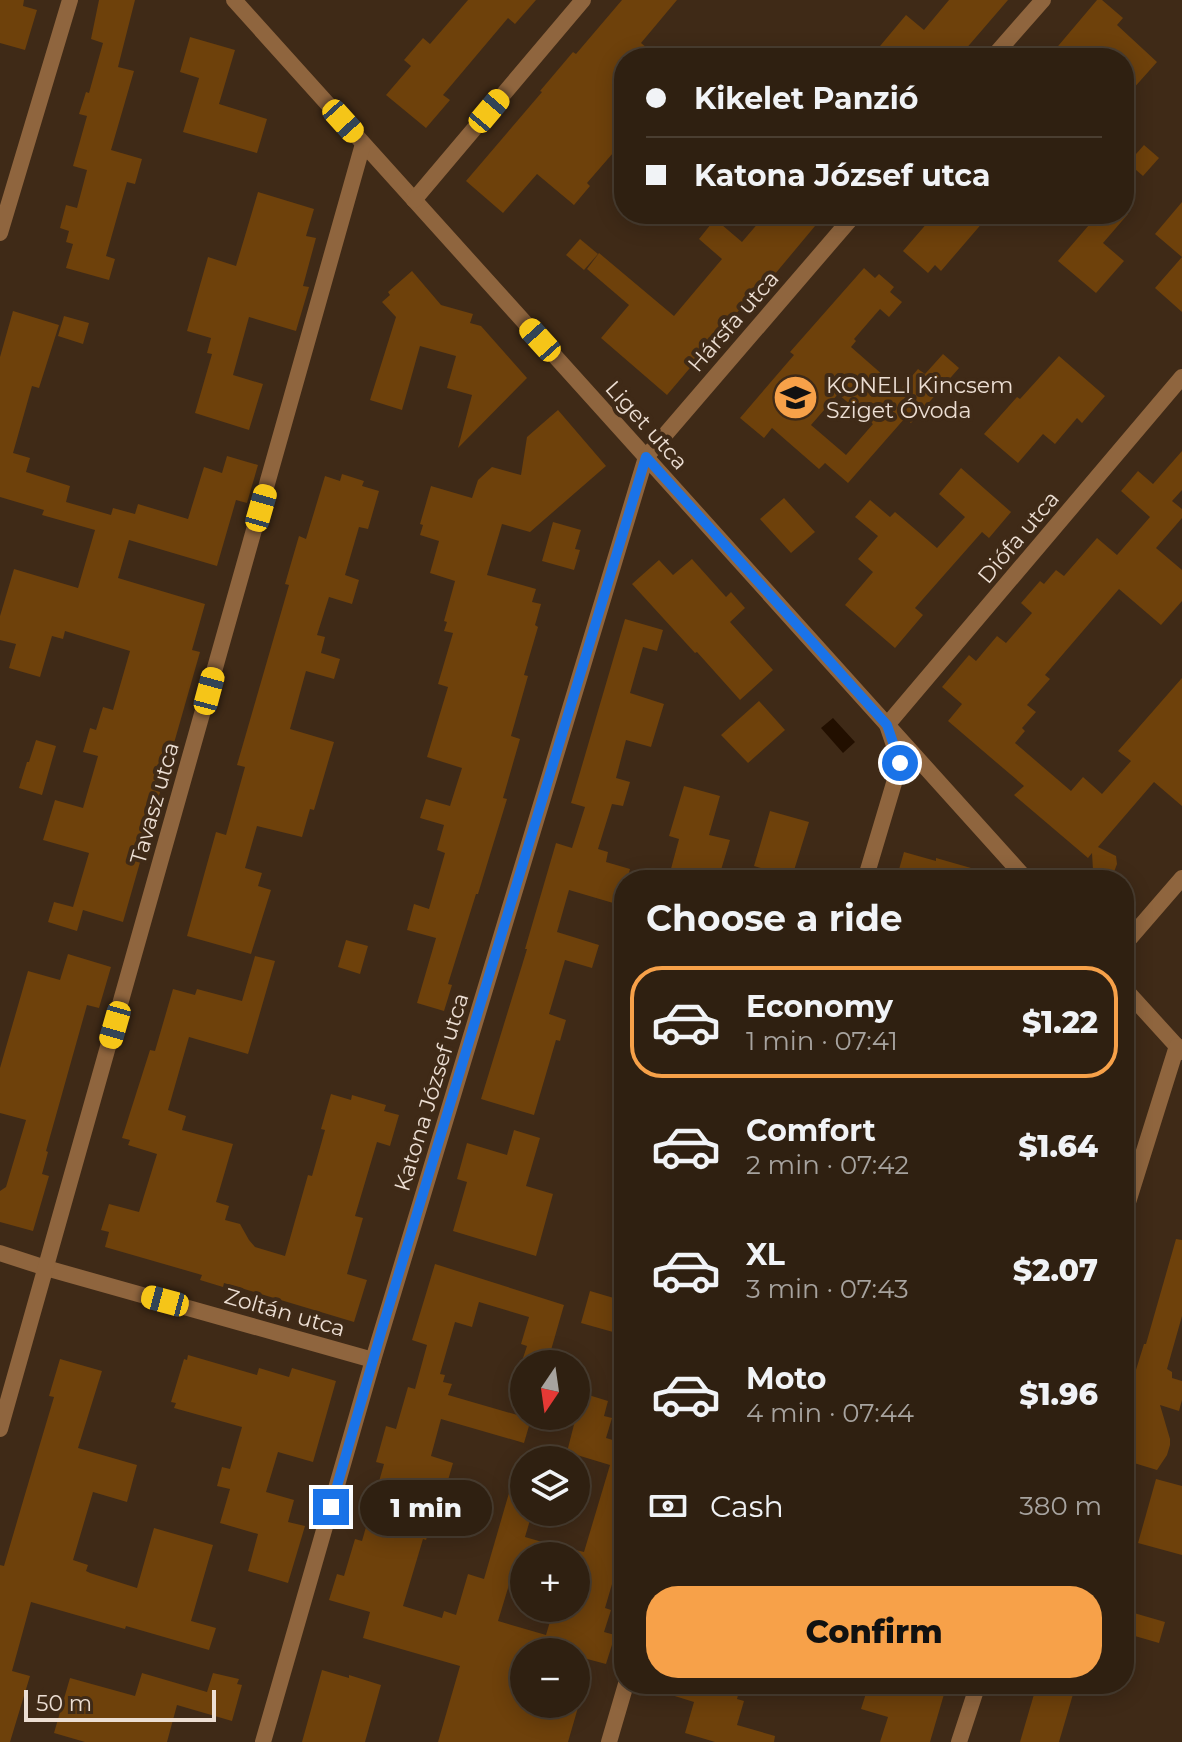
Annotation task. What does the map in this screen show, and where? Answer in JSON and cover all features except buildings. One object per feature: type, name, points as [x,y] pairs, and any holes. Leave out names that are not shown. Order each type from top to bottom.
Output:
[{"type":"street","points":[[0,233],[70,0]]},
{"type":"street","name":"Liget utca","points":[[234,0],[1018,870]]},
{"type":"street","points":[[414,200],[583,0]]},
{"type":"street","points":[[1001,48],[1043,0]]},
{"type":"street","name":"Tavasz utca","points":[[0,1429],[363,144]]},
{"type":"street","name":"Hársfa utca","points":[[646,457],[846,224]]},
{"type":"street","name":"Diófa utca","points":[[887,725],[1182,377]]},
{"type":"street","name":"Katona József utca","points":[[263,1742],[373,1360],[646,457]]},
{"type":"street","points":[[868,870],[900,763],[887,725]]},
{"type":"street","points":[[1134,933],[1182,878]]},
{"type":"street","points":[[1134,999],[1179,1049],[1134,1185]]},
{"type":"street","name":"Zoltán utca","points":[[0,1253],[373,1360]]},
{"type":"street","points":[[609,1742],[623,1694]]},
{"type":"street","points":[[959,1742],[975,1694]]},
{"type":"shaded area","points":[[833,718],[855,742],[843,753],[821,728]]},
{"type":"place","name":"KONELI Kincsem Sziget Óvoda","points":[[795,398]]},
{"type":"route","points":[[331,1507],[646,457],[887,725],[900,763]]}]
